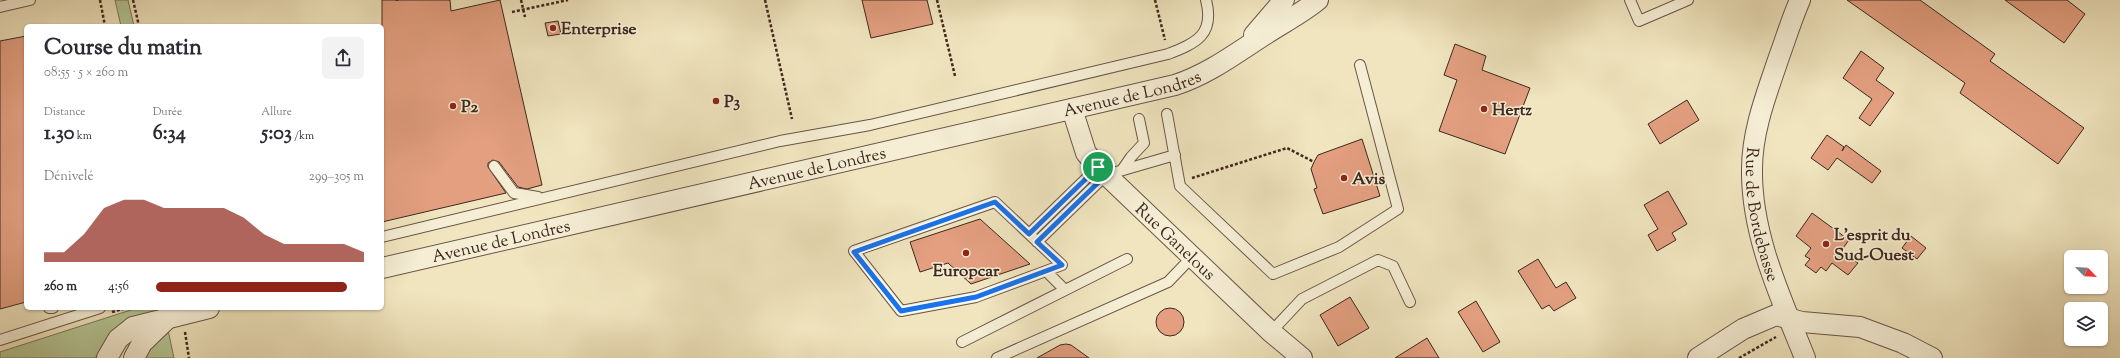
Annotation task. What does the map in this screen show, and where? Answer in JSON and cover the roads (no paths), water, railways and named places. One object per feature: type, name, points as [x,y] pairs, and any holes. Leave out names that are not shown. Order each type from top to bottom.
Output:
[{"type":"street","name":"Avenue de Londres","points":[[1243,48],[1284,0]]},
{"type":"street","name":"Avenue de Londres","points":[[384,268],[1072,109],[1190,80],[1226,61],[1243,48],[1318,0]]},
{"type":"street","name":"Rue de Bordebasse","points":[[1800,0],[1764,99],[1754,145],[1752,168],[1757,217],[1765,251],[1805,358]]},
{"type":"street","name":"Rue Ganelous","points":[[1072,109],[1086,153],[1109,171],[1191,258],[1270,332],[1302,358]]},
{"type":"street","points":[[106,358],[118,339],[134,326],[141,323],[167,319],[201,310]]},
{"type":"street","points":[[1698,358],[1749,326],[1776,315],[1790,319],[1860,328],[1903,343],[1932,358]]},
{"type":"street","points":[[134,358],[142,342],[167,319]]},
{"type":"lane","points":[[0,7],[30,0]]},
{"type":"lane","points":[[384,237],[780,141],[870,125],[1168,54],[1192,45],[1200,38],[1209,23],[1209,12],[1206,0]]},
{"type":"lane","points":[[1630,0],[1639,21],[1688,0]]},
{"type":"lane","points":[[1167,114],[1180,186],[1273,274],[1340,247],[1398,210],[1360,65]]},
{"type":"lane","points":[[1029,234],[1109,171],[1131,157],[1144,143],[1139,119]]},
{"type":"lane","points":[[1037,242],[1109,171],[1175,155]]},
{"type":"lane","points":[[494,166],[514,192],[545,198]]},
{"type":"lane","points":[[995,202],[1037,242],[1062,265],[976,297],[901,311],[854,252],[995,202]]},
{"type":"lane","points":[[997,358],[1168,282],[1191,258]]},
{"type":"lane","points":[[962,342],[1127,259]]},
{"type":"lane","points":[[1270,332],[1302,299],[1378,260],[1393,266],[1410,302]]},
{"type":"lane","points":[[1046,271],[1064,290]]},
{"type":"lane","points":[[0,340],[94,310]]},
{"type":"place","name":"Enterprise","points":[[553,28]]},
{"type":"place","name":"P3","points":[[716,101]]},
{"type":"place","name":"P2","points":[[453,106]]},
{"type":"place","name":"Hertz","points":[[1484,109]]},
{"type":"place","name":"Avis","points":[[1344,178]]},
{"type":"place","name":"L'esprit du Sud-Ouest","points":[[1826,244]]},
{"type":"place","name":"Europcar","points":[[966,253]]}]
